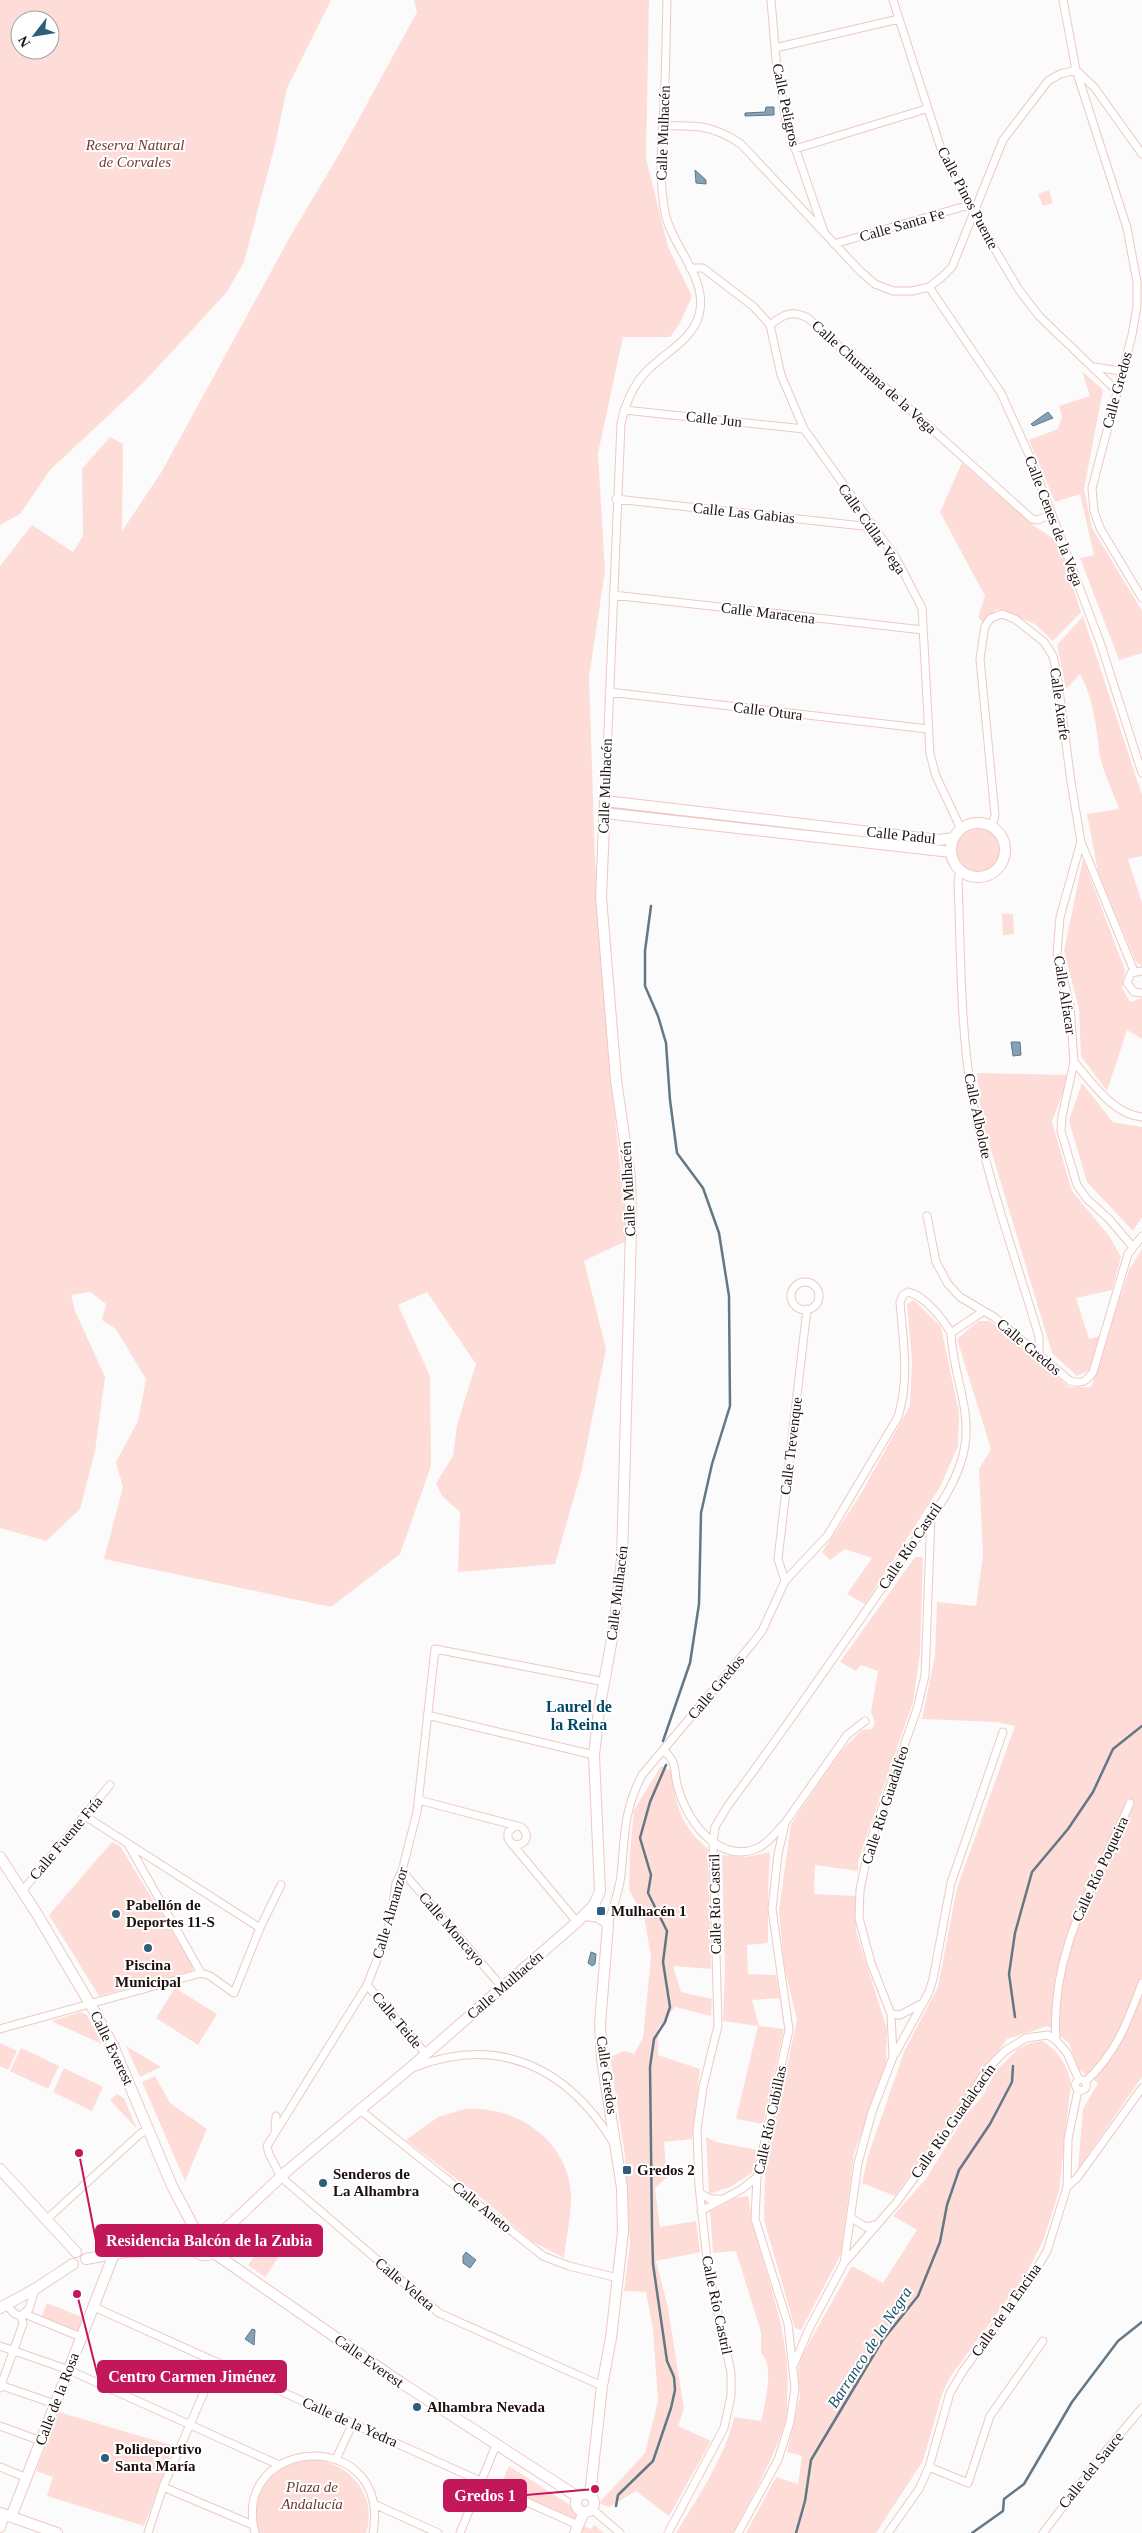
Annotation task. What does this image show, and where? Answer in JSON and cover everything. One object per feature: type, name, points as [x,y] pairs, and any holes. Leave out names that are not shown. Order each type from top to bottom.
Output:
[{"type":"street","name":"Calle Mulhacén","points":[[213,2241],[281,2177],[581,1919],[594,1906],[600,1891],[594,1755],[622,1560],[631,1230],[630,1177],[615,1070],[601,897],[619,437],[624,410],[631,392],[645,373],[690,333],[699,316],[698,286],[674,241],[661,192],[660,170],[667,0]]},
{"type":"street","name":"Calle Peligros","points":[[771,0],[775,48],[786,122],[825,234]]},
{"type":"street","name":"Calle Pinos Puente","points":[[893,0],[926,110],[942,155],[974,214],[1019,290],[1039,316],[1116,390]]},
{"type":"street","name":"Calle Gredos","points":[[1064,0],[1076,70],[1134,257],[1139,306],[1120,372],[1092,488],[1094,511],[1100,528],[1142,598]]},
{"type":"street","points":[[775,48],[899,19]]},
{"type":"street","points":[[929,287],[952,267],[1003,140],[1048,81],[1060,74],[1076,70],[1094,87],[1142,154]]},
{"type":"street","points":[[795,149],[926,110]]},
{"type":"street","name":"Calle Peligros","points":[[663,126],[698,125],[711,128],[741,144],[834,244],[875,284],[892,291],[912,291],[929,287]]},
{"type":"street","name":"Calle Santa Fe","points":[[834,244],[969,205]]},
{"type":"street","points":[[690,268],[703,268],[754,306],[770,324]]},
{"type":"street","name":"Calle Cenes de la Vega","points":[[929,287],[1001,393],[1030,457],[1100,642],[1142,773]]},
{"type":"street","name":"Calle Churriana de la Vega","points":[[770,324],[784,314],[797,313],[808,318],[1032,519],[1038,520],[1051,514]]},
{"type":"street","name":"Calle Cúllar Vega","points":[[770,324],[781,374],[804,429],[872,527],[896,558],[922,608],[930,754],[936,776],[961,829]]},
{"type":"street","points":[[1094,367],[1120,372]]},
{"type":"street","name":"Calle Jun","points":[[624,410],[804,429]]},
{"type":"street","name":"Calle Las Gabias","points":[[616,499],[872,527]]},
{"type":"street","name":"Calle Maracena","points":[[612,595],[923,630]]},
{"type":"street","name":"Calle Atarfe","points":[[992,827],[995,815],[980,659],[985,626],[991,618],[1002,614],[1015,619],[1036,636],[1053,656],[1081,842],[1134,971],[1127,979],[1128,987],[1134,992],[1142,993]]},
{"type":"street","name":"Calle Otura","points":[[609,692],[928,729]]},
{"type":"street","name":"Calle Padul","points":[[605,801],[698,812],[774,826],[848,835],[951,852]]},
{"type":"street","points":[[697,823],[698,812]]},
{"type":"street","name":"Calle Padul","points":[[604,813],[697,823],[774,826]]},
{"type":"street","points":[[976,823],[992,827],[1003,840],[1005,849],[1000,866],[994,873],[976,878],[960,871],[951,852],[954,838],[961,829],[976,823]]},
{"type":"street","name":"Calle Padul","points":[[848,835],[939,840],[954,838]]},
{"type":"street","name":"Calle Alfacar","points":[[1081,842],[1060,918],[1057,954],[1070,1006],[1074,1062],[1062,1116],[1061,1131],[1077,1185],[1087,1199],[1109,1219],[1132,1246]]},
{"type":"street","name":"Calle Albolote","points":[[960,871],[958,882],[966,1052],[972,1097],[982,1143],[1039,1337],[1039,1354]]},
{"type":"street","points":[[1134,971],[1142,971]]},
{"type":"street","points":[[1074,1062],[1112,1104],[1126,1113],[1142,1116]]},
{"type":"street","points":[[927,1216],[941,1275],[960,1297],[982,1312]]},
{"type":"street","name":"Calle Gredos","points":[[590,2495],[602,2386],[611,2338],[623,2232],[622,2188],[618,2148],[602,2059],[600,2024],[608,1924],[621,1878],[626,1817],[632,1796],[642,1775],[762,1631],[785,1581],[828,1535],[898,1417],[904,1396],[906,1378],[900,1302],[903,1295],[908,1292],[915,1294],[945,1322],[951,1333],[965,1326],[982,1312],[994,1317],[1070,1382],[1078,1384],[1087,1381],[1093,1372],[1128,1254],[1132,1246],[1142,1236]]},
{"type":"street","name":"Calle Trevenque","points":[[803,1282],[816,1287],[819,1296],[815,1305],[807,1309],[798,1308],[791,1297],[793,1289],[803,1282]]},
{"type":"street","name":"Calle Trevenque","points":[[785,1581],[778,1559],[807,1309]]},
{"type":"street","name":"Calle Río Castril","points":[[668,2533],[724,2428],[731,2396],[731,2372],[708,2269],[701,2211],[698,2130],[703,2087],[718,2026],[715,1827],[727,1807],[812,1691],[931,1515],[960,1466],[965,1446],[964,1406],[951,1333]]},
{"type":"street","name":"Calle Río Guadalfeo","points":[[844,2262],[858,2163],[872,2112],[893,2057],[891,2014],[872,1963],[859,1918],[860,1890],[869,1846],[917,1709],[925,1676],[931,1515]]},
{"type":"street","points":[[913,1542],[919,1539],[931,1547]]},
{"type":"street","name":"Calle Almanzor","points":[[281,2177],[267,2146],[367,1985],[391,1918],[396,1883],[402,1871],[419,1800],[435,1649],[605,1682]]},
{"type":"street","points":[[427,1715],[594,1755]]},
{"type":"street","name":"Calle Río Cubillas","points":[[738,2533],[778,2460],[790,2422],[795,2388],[788,2324],[755,2219],[757,2177],[789,2030],[772,1909],[778,1854],[785,1823],[847,1735],[866,1721]]},
{"type":"street","points":[[893,2057],[929,1992],[937,1964],[951,1883],[1003,1732]]},
{"type":"street","points":[[663,1750],[672,1758],[678,1789],[686,1810],[697,1828],[714,1843],[729,1850],[747,1852],[765,1844],[785,1823]]},
{"type":"street","name":"Calle Fuente Fría","points":[[22,1891],[110,1785]]},
{"type":"street","points":[[419,1800],[508,1822],[523,1828],[526,1837],[521,1844],[511,1844]]},
{"type":"street","name":"Calle Río Poqueira","points":[[1056,2040],[1055,2023],[1058,1986],[1074,1922],[1088,1891],[1106,1859],[1130,1803]]},
{"type":"street","points":[[85,1816],[260,1928]]},
{"type":"street","points":[[515,1826],[510,1829],[507,1835],[511,1844],[581,1919],[599,1917],[608,1924]]},
{"type":"street","points":[[128,1844],[201,1973]]},
{"type":"street","points":[[765,1844],[772,1845],[778,1854]]},
{"type":"street","name":"Calle Everest","points":[[0,1858],[91,2005],[114,2048],[172,2186],[200,2239]]},
{"type":"street","name":"Calle Moncayo","points":[[402,1871],[502,1987]]},
{"type":"street","points":[[0,2029],[201,1973],[210,1976],[234,1993],[260,1928],[281,1884]]},
{"type":"street","points":[[1048,2035],[1056,2040],[1067,2053],[1082,2081],[1112,2052],[1125,2028],[1142,1983]]},
{"type":"street","name":"Calle Teide","points":[[367,1985],[426,2054]]},
{"type":"street","points":[[891,2014],[900,2015],[921,2004]]},
{"type":"street","name":"Calle Río Poqueira","points":[[1048,2035],[1055,2023]]},
{"type":"street","name":"Calle Río Guadalcacín","points":[[793,2367],[808,2329],[844,2262],[907,2188],[946,2134],[987,2069],[1005,2051],[1026,2038],[1048,2035]]},
{"type":"street","points":[[410,2068],[437,2058],[459,2056],[499,2056],[526,2062],[555,2078],[573,2091],[604,2126],[618,2148]]},
{"type":"street","name":"Calle de la Encina","points":[[888,2533],[919,2488],[929,2467],[950,2393],[963,2370],[1033,2275],[1047,2251],[1067,2187],[1068,2139],[1078,2090],[1085,2088],[1082,2081]]},
{"type":"street","points":[[1067,2187],[1077,2178],[1142,2088]]},
{"type":"street","name":"Calle Aneto","points":[[360,2110],[543,2256],[569,2266],[618,2278]]},
{"type":"street","points":[[275,2132],[276,2116]]},
{"type":"street","points":[[47,2219],[141,2134],[149,2130]]},
{"type":"street","points":[[0,2168],[76,2252],[83,2253],[86,2259]]},
{"type":"street","name":"Calle Veleta","points":[[281,2177],[438,2312],[602,2386]]},
{"type":"street","points":[[701,2211],[742,2189],[757,2177]]},
{"type":"street","points":[[742,2189],[750,2190],[756,2196]]},
{"type":"street","points":[[700,2193],[710,2199],[721,2199]]},
{"type":"street","points":[[851,2218],[866,2227],[875,2225]]},
{"type":"street","points":[[208,2238],[213,2241],[216,2249],[214,2253],[204,2255],[197,2253],[194,2249],[200,2239],[208,2238]]},
{"type":"street","points":[[55,2404],[0,2386],[23,2324],[23,2315],[28,2299],[35,2289],[73,2264],[81,2266],[86,2259],[114,2254],[194,2249]]},
{"type":"street","points":[[73,2264],[71,2257],[76,2252]]},
{"type":"street","name":"Calle Everest","points":[[214,2253],[400,2382],[578,2498]]},
{"type":"street","name":"Calle de la Rosa","points":[[0,2527],[27,2478],[114,2254]]},
{"type":"street","points":[[3,2306],[28,2299]]},
{"type":"street","points":[[3,2306],[15,2314],[23,2315],[82,2337]]},
{"type":"street","name":"Calle de la Yedra","points":[[94,2306],[482,2482],[576,2529]]},
{"type":"street","points":[[929,2467],[968,2483],[990,2416],[1043,2341]]},
{"type":"street","points":[[0,2346],[69,2370],[279,2465]]},
{"type":"street","points":[[148,2533],[163,2487],[217,2362]]},
{"type":"street","name":"Calle del Sauce","points":[[1043,2533],[1104,2453],[1142,2408]]},
{"type":"street","points":[[336,2459],[353,2424]]},
{"type":"street","points":[[0,2426],[41,2441]]},
{"type":"street","points":[[460,2533],[496,2445]]},
{"type":"street","points":[[254,2529],[252,2510],[262,2482],[279,2465],[297,2456],[317,2454],[347,2464],[361,2477],[370,2492],[374,2504],[375,2520],[373,2533]]},
{"type":"street","points":[[0,2467],[27,2478]]},
{"type":"street","points":[[163,2487],[254,2529]]},
{"type":"street","points":[[576,2529],[588,2510],[594,2500],[590,2495],[585,2494],[578,2498],[577,2506],[588,2510],[620,2533]]},
{"type":"street","points":[[374,2504],[438,2533]]},
{"type":"street","points":[[5,2515],[57,2533]]},
{"type":"green space","name":"Reserva Natural de Corvales","points":[[0,0],[331,0],[287,88],[275,145],[244,262],[227,292],[143,383],[50,470],[20,514],[0,525]]},
{"type":"green space","points":[[414,0],[649,0],[646,158],[668,247],[692,296],[680,323],[670,337],[623,337],[598,453],[605,571],[589,677],[595,860],[614,1109],[628,1240],[584,1261],[606,1349],[582,1469],[555,1564],[458,1572],[460,1512],[442,1496],[436,1483],[453,1456],[457,1425],[476,1364],[427,1292],[398,1305],[430,1376],[431,1466],[400,1554],[331,1607],[104,1559],[123,1487],[116,1462],[138,1421],[146,1379],[116,1329],[102,1320],[106,1304],[90,1292],[71,1295],[75,1311],[105,1377],[95,1451],[80,1509],[46,1541],[0,1528],[0,566],[32,525],[73,552],[83,536],[82,469],[110,437],[123,444],[122,531],[162,471],[291,235],[345,144],[417,12]]},
{"type":"green space","points":[[1049,190],[1053,203],[1043,206],[1038,194]]},
{"type":"green space","points":[[1082,371],[1103,390],[1084,489],[1092,528],[1142,611],[1142,653],[1119,660],[1080,558],[1094,555],[1080,494],[1055,502],[1029,440],[1058,429],[1062,417],[1059,406],[1090,396]]},
{"type":"green space","points":[[962,463],[1033,525],[1058,542],[1081,612],[1053,641],[1035,624],[997,609],[983,622],[978,617],[985,596],[940,512]]},
{"type":"green space","points":[[1083,616],[1142,795],[1142,856],[1128,859],[1142,903],[1142,966],[1136,962],[1098,872],[1087,814],[1119,809],[1100,757],[1091,701],[1080,674],[1066,689],[1057,645]]},
{"type":"green space","points":[[978,829],[990,833],[996,839],[1000,851],[996,863],[990,869],[978,873],[966,869],[960,863],[956,851],[960,839],[966,833]]},
{"type":"green space","points":[[1083,859],[1125,970],[1122,988],[1130,1002],[1142,998],[1142,1039],[1127,1030],[1107,1091],[1081,1056],[1079,1009],[1064,951]]},
{"type":"green space","points":[[1002,914],[1013,914],[1014,934],[1003,935]]},
{"type":"green space","points":[[977,1073],[1069,1075],[1052,1122],[1072,1191],[1110,1237],[1121,1257],[1112,1290],[1076,1298],[1089,1339],[1101,1336],[1090,1370],[1077,1376],[1052,1353],[982,1120]]},
{"type":"green space","points":[[1082,1083],[1113,1122],[1142,1127],[1142,1217],[1133,1231],[1087,1182],[1069,1121]]},
{"type":"green space","points":[[1142,1249],[1142,2077],[1078,2169],[1083,2109],[1098,2083],[1078,2069],[1069,2043],[1048,2026],[1007,2039],[895,2196],[862,2183],[868,2156],[904,2052],[938,1987],[957,1888],[1015,1726],[997,1722],[922,1719],[935,1656],[937,1602],[976,1606],[983,1555],[979,1469],[991,1449],[957,1339],[978,1321],[990,1321],[1069,1387],[1091,1387],[1129,1270]]},
{"type":"green space","points":[[914,1300],[941,1327],[959,1413],[958,1446],[940,1487],[865,1604],[847,1594],[872,1558],[845,1549],[830,1560],[822,1552],[859,1497],[910,1406],[912,1360],[907,1304]]},
{"type":"green space","points":[[915,1557],[923,1557],[920,1653],[913,1702],[858,1861],[858,1871],[815,1865],[814,1894],[857,1896],[856,1931],[887,2029],[886,2063],[854,2154],[841,2254],[801,2330],[795,2328],[764,2220],[765,2171],[797,2020],[784,1965],[779,1910],[791,1824],[841,1751],[862,1730],[872,1729],[875,1722],[871,1712],[878,1671],[861,1665],[856,1671],[840,1662]]},
{"type":"green space","points":[[661,1766],[671,1771],[675,1795],[685,1823],[698,1840],[708,1849],[711,1969],[673,1966],[681,1992],[712,1999],[711,2016],[675,2007],[658,2028],[658,2055],[700,2069],[692,2139],[664,2142],[667,2177],[655,2188],[660,2227],[696,2221],[700,2252],[656,2261],[668,2308],[684,2409],[678,2426],[711,2441],[669,2516],[636,2491],[609,2507],[599,2503],[645,2453],[658,2401],[653,2329],[646,2292],[624,2291],[630,2244],[625,2156],[610,2057],[624,2051],[634,2054],[643,2038],[651,1957],[644,1916],[629,1890],[630,1853],[634,1810]]},
{"type":"green space","points":[[112,1842],[120,1846],[194,1967],[192,1971],[99,1996],[49,1915]]},
{"type":"green space","points":[[770,1852],[768,1943],[747,1945],[748,1974],[776,1975],[780,1998],[752,2000],[759,2026],[784,2029],[763,2124],[736,2119],[758,2026],[723,2021],[725,1970],[722,1855],[746,1857]]},
{"type":"green space","points":[[175,1988],[217,2014],[198,2045],[156,2018]]},
{"type":"green space","points":[[81,2012],[87,2015],[102,2044],[51,2021]]},
{"type":"green space","points":[[1042,2041],[1061,2058],[1071,2082],[1059,2191],[1043,2241],[1026,2274],[950,2377],[942,2394],[923,2461],[876,2533],[746,2533],[776,2477],[798,2484],[802,2456],[787,2452],[800,2396],[798,2371],[800,2359],[852,2266],[883,2283],[917,2230],[893,2216],[925,2180],[964,2118],[982,2097],[996,2071],[1018,2049],[1030,2043]]},
{"type":"green space","points":[[0,2043],[17,2051],[8,2070],[0,2066]]},
{"type":"green space","points":[[126,2046],[161,2067],[140,2077]]},
{"type":"green space","points":[[21,2048],[59,2066],[48,2089],[10,2071]]},
{"type":"green space","points":[[64,2068],[103,2087],[92,2111],[53,2092]]},
{"type":"green space","points":[[155,2076],[170,2103],[207,2129],[185,2181],[142,2082]]},
{"type":"green space","points":[[117,2094],[124,2098],[137,2129],[110,2100]]},
{"type":"green space","points":[[465,2109],[484,2109],[502,2113],[519,2120],[535,2129],[549,2142],[560,2157],[567,2174],[571,2193],[570,2217],[564,2258],[533,2242],[485,2201],[406,2140],[438,2117]]},
{"type":"green space","points":[[706,2137],[716,2142],[758,2150],[752,2173],[730,2187],[709,2194]]},
{"type":"green space","points":[[748,2196],[785,2346],[787,2371],[786,2420],[768,2465],[733,2533],[676,2533],[718,2461],[734,2417],[761,2421],[765,2405],[768,2376],[765,2359],[761,2353],[761,2332],[736,2251],[713,2253],[710,2212],[735,2198]]},
{"type":"green space","points":[[272,2232],[288,2243],[265,2277],[248,2265]]},
{"type":"green space","points":[[47,2303],[84,2318],[79,2333],[41,2318]]},
{"type":"green space","name":"Polideportivo Santa María","points":[[59,2412],[174,2446],[144,2526],[47,2496],[53,2477],[36,2471]]},
{"type":"green space","name":"Plaza de Andalucía","points":[[314,2459],[339,2467],[358,2484],[368,2506],[369,2519],[366,2533],[259,2533],[256,2524],[257,2504],[260,2494],[271,2476],[287,2465]]},
{"type":"green space","points":[[509,2466],[573,2507],[577,2517],[575,2519],[503,2487],[506,2481],[503,2479]]},
{"type":"green space","points":[[594,2525],[604,2533],[581,2533],[584,2526],[591,2529]]},
{"type":"water","points":[[766,107],[774,107],[774,115],[745,116],[745,113],[765,112]]},
{"type":"water","points":[[695,170],[706,180],[706,184],[696,183]]},
{"type":"water","points":[[1048,412],[1053,418],[1033,426],[1031,424]]},
{"type":"water","points":[[1011,1042],[1020,1042],[1021,1055],[1013,1056]]},
{"type":"water","points":[[591,1952],[596,1954],[595,1964],[592,1966],[588,1963]]},
{"type":"water","points":[[466,2252],[476,2260],[470,2268],[463,2263],[463,2256]]},
{"type":"water","points":[[252,2329],[255,2330],[254,2345],[245,2339]]},
{"type":"waterway","points":[[651,906],[645,951],[645,986],[658,1016],[666,1043],[670,1100],[677,1153],[703,1188],[719,1233],[729,1296],[730,1406],[712,1464],[701,1513],[699,1604],[690,1663],[663,1741]]},
{"type":"waterway","name":"Barranco de la Negra","points":[[1015,2017],[1009,1974],[1015,1933],[1032,1872],[1068,1829],[1093,1792],[1113,1749],[1142,1726]]},
{"type":"waterway","points":[[616,2506],[618,2495],[653,2461],[671,2408],[675,2390],[674,2377],[667,2361],[653,2264],[652,2228],[650,2067],[654,2039],[665,2022],[670,2007],[663,1962],[667,1931],[648,1893],[651,1875],[640,1838],[650,1802],[666,1765]]},
{"type":"waterway","name":"Barranco de la Negra","points":[[796,2533],[805,2501],[811,2460],[882,2341],[918,2296],[940,2242],[947,2205],[959,2170],[990,2124],[1012,2082],[1013,2066]]},
{"type":"waterway","points":[[972,2533],[1003,2511],[1004,2499],[1024,2484],[1072,2402],[1118,2341],[1142,2322]]},
{"type":"place","name":"Mulhacén 1","points":[[601,1911]]},
{"type":"place","name":"Pabellón de Deportes 11-S","points":[[116,1914]]},
{"type":"place","name":"Piscina Municipal","points":[[148,1948]]},
{"type":"place","name":"Residencia Balcón de la Zubia","points":[[79,2153]]},
{"type":"place","name":"Gredos 2","points":[[627,2170]]},
{"type":"place","name":"Senderos de La Alhambra","points":[[323,2183]]},
{"type":"place","name":"Centro Carmen Jiménez","points":[[77,2294]]},
{"type":"place","name":"Alhambra Nevada","points":[[417,2407]]},
{"type":"place","name":"Polideportivo Santa María","points":[[105,2458]]},
{"type":"place","name":"Gredos 1","points":[[595,2489]]},
{"type":"district","name":"Laurel de la Reina","points":[[579,1715]]}]
